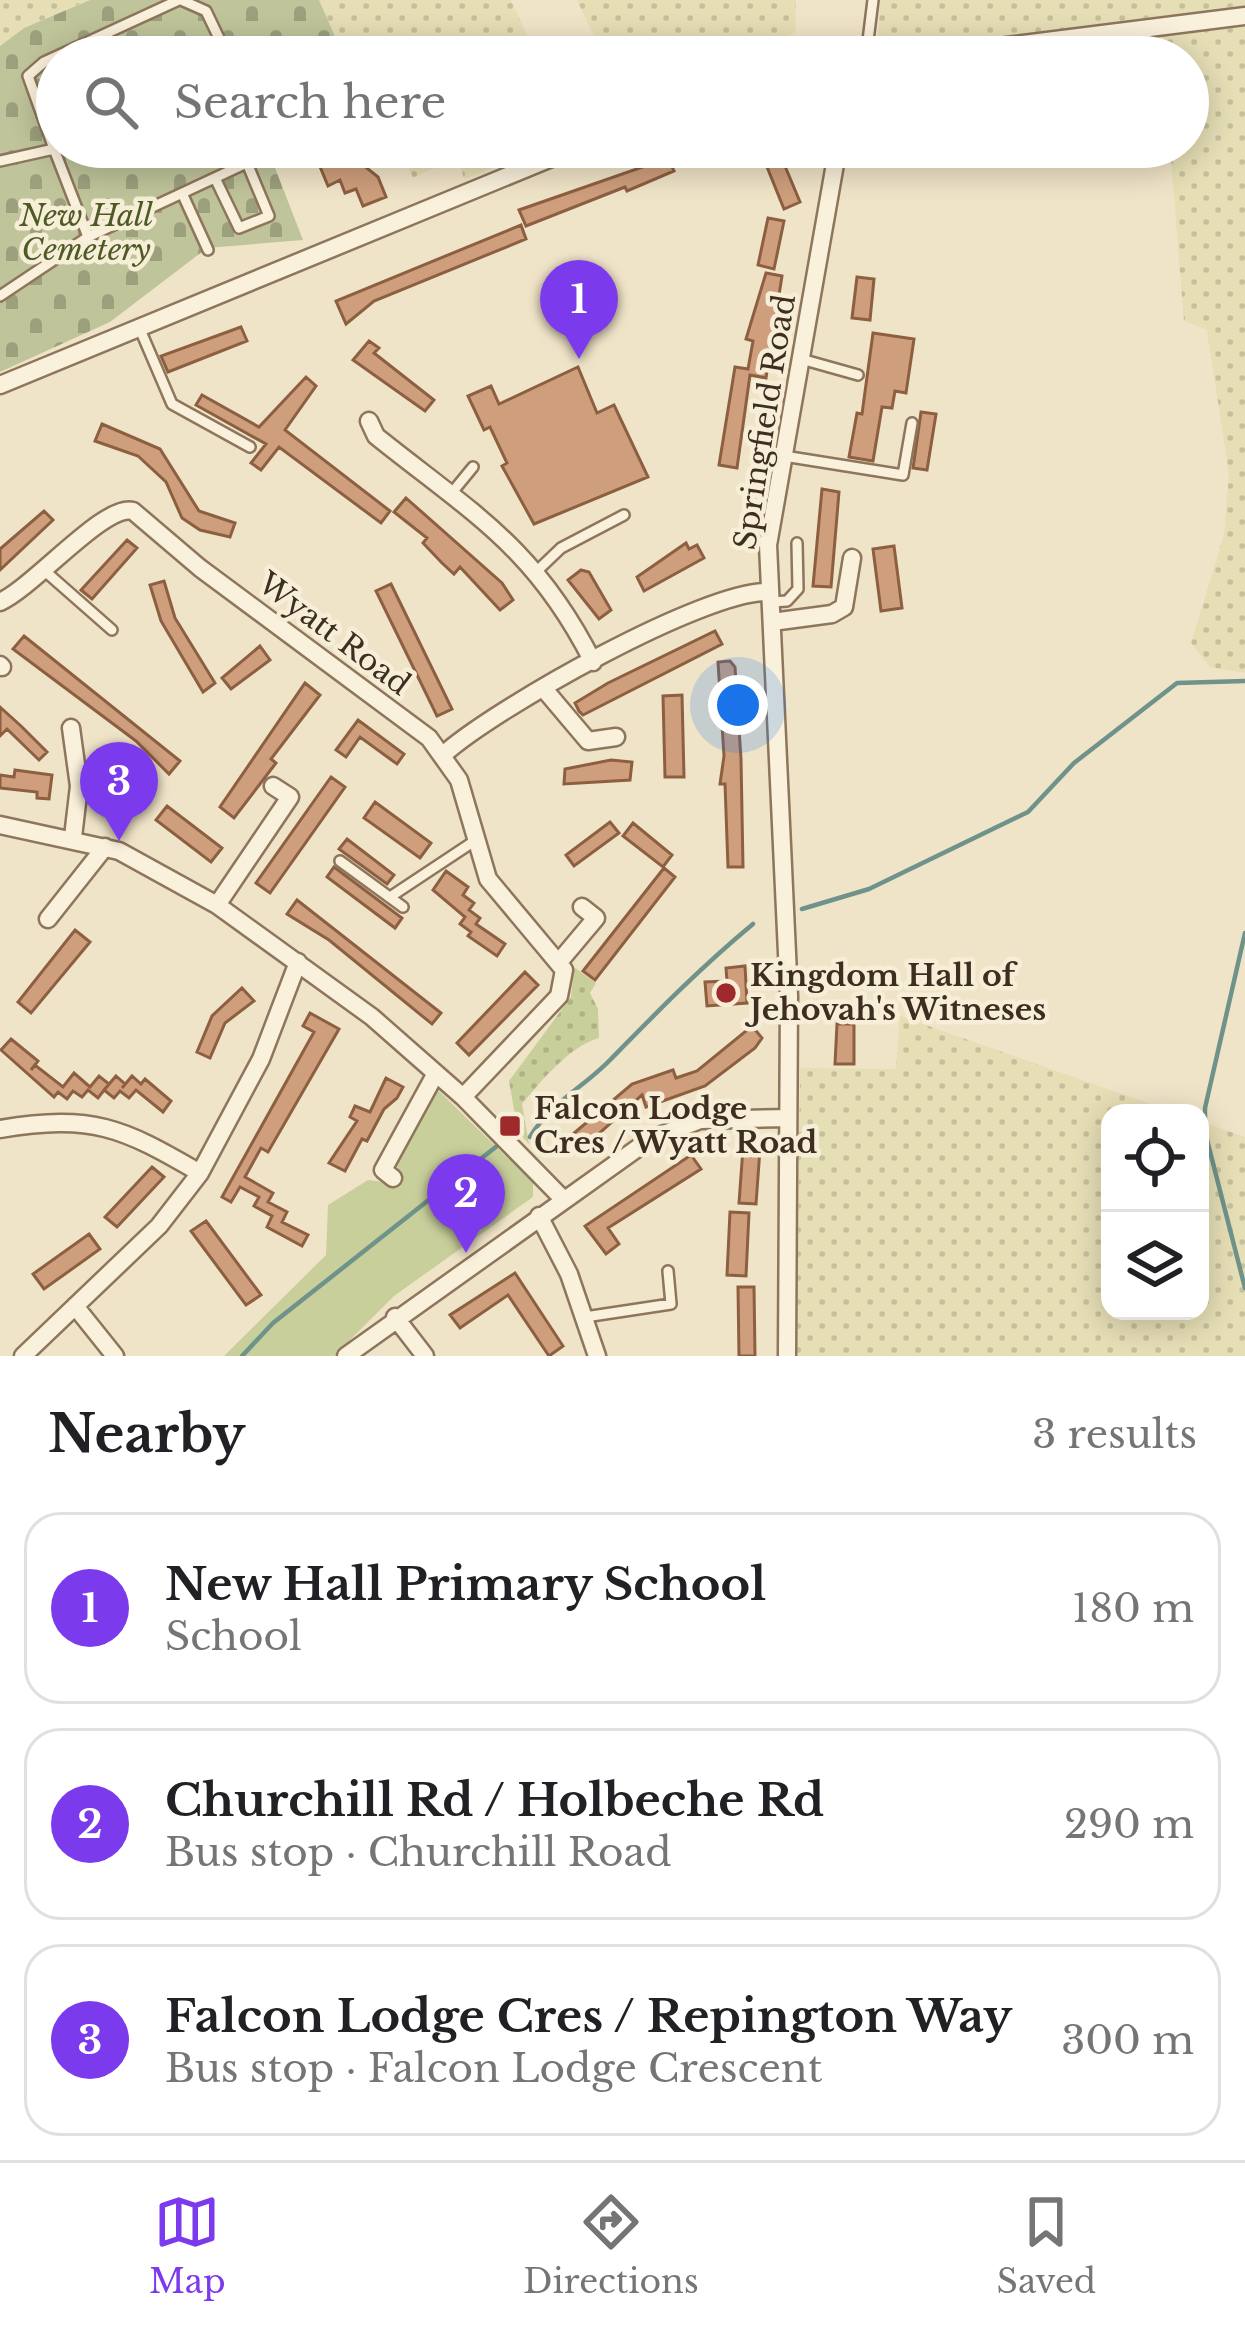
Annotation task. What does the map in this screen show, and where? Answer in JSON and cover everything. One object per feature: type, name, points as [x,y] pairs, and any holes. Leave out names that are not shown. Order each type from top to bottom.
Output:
[{"type":"street","points":[[1086,36],[1245,16]]},
{"type":"street","points":[[0,385],[527,168]]},
{"type":"street","name":"Springfield Road","points":[[787,1356],[789,996],[768,545],[834,168]]},
{"type":"street","points":[[368,421],[376,436],[488,522],[538,570],[592,662]]},
{"type":"street","name":"Wyatt Road","points":[[0,602],[46,572],[103,517],[119,508],[133,511],[442,754],[459,780],[488,879],[559,962]]},
{"type":"street","points":[[772,622],[832,614],[844,607],[852,559]]},
{"type":"street","points":[[442,754],[464,735],[592,662],[730,596],[771,597]]},
{"type":"street","points":[[544,689],[587,741],[616,737]]},
{"type":"street","points":[[70,728],[79,786],[73,837]]},
{"type":"street","points":[[217,905],[290,797],[273,786]]},
{"type":"street","points":[[0,825],[105,847],[169,875],[217,905],[298,962],[436,1073],[562,1199]]},
{"type":"street","points":[[48,920],[105,847]]},
{"type":"street","points":[[463,1097],[559,996],[565,979],[559,962],[596,918],[582,907]]},
{"type":"street","points":[[23,1356],[159,1226],[200,1173],[261,1059],[298,962]]},
{"type":"street","points":[[393,1178],[383,1170],[436,1073]]},
{"type":"street","points":[[346,1356],[562,1199],[670,1130],[700,1120],[788,1118]]},
{"type":"street","points":[[0,1129],[91,1123],[123,1130],[200,1173]]},
{"type":"street","points":[[539,1216],[555,1241],[597,1356]]},
{"type":"street","points":[[75,1306],[115,1356]]},
{"type":"street","points":[[395,1317],[425,1356]]},
{"type":"lane","points":[[101,36],[180,0],[206,10],[218,36]]},
{"type":"lane","points":[[869,36],[873,0]]},
{"type":"lane","points":[[36,69],[28,76],[36,96]]},
{"type":"lane","points":[[0,161],[36,153]]},
{"type":"lane","points":[[64,168],[88,237]]},
{"type":"lane","points":[[0,296],[88,237],[238,168]]},
{"type":"lane","points":[[215,178],[239,229],[253,225],[269,216],[249,168]]},
{"type":"lane","points":[[182,194],[208,250]]},
{"type":"lane","points":[[139,327],[172,404],[250,447]]},
{"type":"lane","points":[[801,359],[858,375]]},
{"type":"lane","points":[[784,456],[903,475],[912,423]]},
{"type":"lane","points":[[450,495],[472,467]]},
{"type":"lane","points":[[538,570],[561,548],[624,515]]},
{"type":"lane","points":[[771,597],[787,601],[798,589],[797,543]]},
{"type":"lane","points":[[46,572],[112,630]]},
{"type":"lane","points":[[390,897],[478,838]]},
{"type":"lane","points":[[340,860],[404,907]]},
{"type":"lane","points":[[585,1317],[671,1304],[668,1271]]},
{"type":"shaded area","points":[[0,0],[89,0],[24,28],[0,46]]},
{"type":"shaded area","points":[[319,0],[511,0],[527,36],[335,36]]},
{"type":"shaded area","points":[[577,0],[796,0],[795,32],[789,36],[594,36]]},
{"type":"shaded area","points":[[880,0],[1245,0],[1245,5],[1004,36],[878,36]]},
{"type":"shaded area","points":[[1245,27],[1245,673],[1210,667],[1191,643],[1224,535],[1229,474],[1207,330],[1184,321],[1172,168],[1209,168],[1209,36],[1162,35]]},
{"type":"shaded area","points":[[408,168],[434,168],[413,178]]},
{"type":"shaded area","points":[[461,168],[493,168],[464,179]]},
{"type":"shaded area","points":[[900,1016],[1150,1104],[1101,1104],[1101,1320],[1209,1320],[1209,1124],[1245,1137],[1245,1356],[797,1356],[800,1068],[896,1069]]},
{"type":"green space","name":"New Hall Cemetery","points":[[90,0],[319,0],[335,36],[36,36],[36,168],[275,168],[303,240],[207,248],[110,322],[0,372],[0,46],[24,28]]},
{"type":"green space","points":[[574,967],[596,983],[590,993],[598,1009],[599,1038],[567,1056],[522,1104],[529,1144],[518,1132],[509,1081],[571,997]]},
{"type":"green space","points":[[438,1090],[533,1183],[533,1197],[394,1296],[334,1356],[224,1356],[326,1255],[328,1205],[368,1180],[394,1183],[402,1176],[395,1162]]},
{"type":"building","points":[[321,168],[367,168],[378,177],[386,197],[363,206],[356,189],[345,193],[340,180],[328,186]]},
{"type":"building","points":[[639,168],[674,171],[526,226],[519,210]]},
{"type":"building","points":[[767,168],[786,168],[800,202],[784,209]]},
{"type":"building","points":[[768,218],[784,221],[774,269],[758,265]]},
{"type":"building","points":[[521,225],[526,239],[374,301],[346,324],[336,301]]},
{"type":"building","points":[[766,273],[782,276],[766,378],[750,375],[737,468],[719,465],[735,367],[748,369],[753,341],[746,339]]},
{"type":"building","points":[[857,277],[874,279],[870,320],[852,318]]},
{"type":"building","points":[[241,327],[247,341],[168,372],[161,356]]},
{"type":"building","points":[[873,333],[914,339],[906,393],[895,391],[892,408],[882,407],[873,461],[849,457],[857,413],[862,414]]},
{"type":"building","points":[[369,341],[379,348],[374,353],[434,400],[425,411],[353,360]]},
{"type":"building","points":[[578,367],[597,413],[614,405],[648,477],[534,524],[502,466],[507,463],[490,427],[484,430],[468,396],[491,386],[499,404]]},
{"type":"building","points":[[306,377],[316,386],[285,430],[390,511],[381,523],[279,447],[261,470],[251,463],[266,444],[196,405],[202,395],[259,427]]},
{"type":"building","points":[[921,412],[936,414],[927,470],[913,468]]},
{"type":"building","points":[[102,424],[160,449],[199,511],[235,523],[230,537],[200,530],[182,518],[166,482],[138,456],[95,441]]},
{"type":"building","points":[[822,489],[839,492],[831,587],[813,586]]},
{"type":"building","points":[[406,498],[502,583],[513,600],[500,610],[460,567],[454,574],[442,563],[423,543],[427,538],[394,512]]},
{"type":"building","points":[[44,511],[53,520],[0,570],[0,549]]},
{"type":"building","points":[[127,540],[137,548],[92,599],[81,590]]},
{"type":"building","points":[[686,543],[689,549],[697,545],[704,558],[644,591],[637,577]]},
{"type":"building","points":[[894,546],[902,608],[881,611],[873,549]]},
{"type":"building","points":[[581,570],[589,572],[611,610],[599,619],[568,580]]},
{"type":"building","points":[[164,581],[175,618],[215,683],[203,692],[161,621],[150,585]]},
{"type":"building","points":[[391,584],[452,709],[437,716],[376,591]]},
{"type":"building","points":[[715,631],[722,644],[583,715],[579,711],[575,703],[608,683]]},
{"type":"building","points":[[24,636],[180,761],[169,774],[136,741],[13,649]]},
{"type":"building","points":[[260,646],[270,660],[231,689],[222,678]]},
{"type":"building","points":[[730,661],[735,667],[741,759],[743,867],[728,867],[725,784],[720,784],[724,756],[718,662]]},
{"type":"building","points":[[305,683],[320,695],[234,818],[220,807]]},
{"type":"building","points":[[682,695],[684,777],[665,777],[663,696]]},
{"type":"building","points":[[0,707],[47,752],[39,760],[7,729],[0,736]]},
{"type":"building","points":[[358,720],[404,754],[397,764],[360,737],[346,757],[336,750]]},
{"type":"building","points":[[611,760],[632,762],[630,780],[564,784],[565,769]]},
{"type":"building","points":[[15,770],[52,775],[49,799],[37,798],[37,792],[0,788],[0,775],[14,777]]},
{"type":"building","points":[[331,777],[345,787],[270,893],[256,883]]},
{"type":"building","points":[[375,802],[431,843],[420,858],[364,818]]},
{"type":"building","points":[[167,806],[222,848],[211,862],[156,820]]},
{"type":"building","points":[[610,822],[619,833],[574,866],[566,855]]},
{"type":"building","points":[[633,823],[672,855],[663,867],[623,836]]},
{"type":"building","points":[[347,839],[394,875],[387,884],[339,849]]},
{"type":"building","points":[[334,867],[402,918],[395,928],[327,877]]},
{"type":"building","points":[[664,868],[675,877],[595,980],[583,971]]},
{"type":"building","points":[[446,871],[468,887],[463,895],[474,903],[469,910],[480,918],[476,924],[505,944],[497,956],[468,936],[471,932],[460,924],[465,917],[433,890]]},
{"type":"building","points":[[297,900],[441,1013],[432,1024],[329,940],[287,914]]},
{"type":"building","points":[[75,930],[90,942],[31,1013],[18,1002]]},
{"type":"building","name":"Kingdom Hall of Jehovah's Witneses","points":[[745,966],[747,1003],[707,1006],[705,982],[727,981],[726,968]]},
{"type":"building","points":[[525,972],[538,985],[469,1055],[457,1043]]},
{"type":"building","points":[[242,988],[254,1001],[225,1023],[210,1058],[197,1052],[212,1016]]},
{"type":"building","points":[[310,1013],[339,1029],[268,1152],[261,1148],[245,1177],[273,1193],[268,1202],[287,1212],[282,1222],[308,1235],[302,1246],[267,1227],[272,1216],[254,1206],[259,1197],[240,1187],[231,1202],[222,1197],[314,1032],[303,1026]]},
{"type":"building","points":[[837,1024],[854,1024],[854,1064],[835,1064]]},
{"type":"building","points":[[752,1026],[762,1038],[755,1048],[705,1086],[646,1107],[642,1095],[584,1147],[573,1134],[632,1084],[673,1070],[676,1078],[697,1071]]},
{"type":"building","points":[[11,1039],[38,1061],[31,1070],[35,1065],[63,1087],[74,1073],[90,1087],[99,1076],[109,1084],[98,1098],[88,1090],[82,1097],[73,1091],[67,1099],[58,1092],[54,1097],[1,1050]]},
{"type":"building","points":[[116,1076],[125,1084],[122,1088],[132,1076],[141,1084],[145,1079],[171,1101],[163,1112],[136,1090],[129,1098],[120,1091],[114,1098],[104,1090]]},
{"type":"building","points":[[386,1078],[403,1087],[397,1098],[384,1109],[367,1141],[362,1139],[345,1171],[329,1163],[357,1121],[350,1117],[355,1106],[370,1112]]},
{"type":"building","points":[[743,1148],[760,1149],[756,1204],[739,1203]]},
{"type":"building","points":[[691,1155],[701,1169],[608,1228],[619,1244],[606,1254],[585,1226]]},
{"type":"building","points":[[152,1167],[164,1177],[117,1227],[105,1217]]},
{"type":"building","points":[[730,1212],[749,1213],[746,1276],[727,1275]]},
{"type":"building","points":[[206,1221],[261,1295],[246,1305],[191,1231]]},
{"type":"building","points":[[89,1234],[100,1249],[44,1289],[33,1274]]},
{"type":"building","points":[[515,1273],[563,1346],[549,1356],[508,1295],[460,1328],[450,1315]]},
{"type":"building","points":[[738,1287],[754,1287],[755,1356],[739,1356]]},
{"type":"waterway","points":[[802,909],[869,889],[1028,812],[1074,763],[1177,683],[1245,681]]},
{"type":"waterway","points":[[530,1137],[557,1105],[753,924]]},
{"type":"waterway","points":[[1245,933],[1205,1108],[1205,1132],[1245,1288]]},
{"type":"waterway","points":[[242,1356],[273,1323],[497,1146]]},
{"type":"place","name":"New Hall Primary School","points":[[579,359]]},
{"type":"place","name":"Falcon Lodge Cres / Repington Way","points":[[119,841]]},
{"type":"place","name":"Kingdom Hall of Jehovah's Witneses","points":[[726,993]]},
{"type":"place","name":"Falcon Lodge Cres / Wyatt Road","points":[[510,1126]]},
{"type":"place","name":"Churchill Rd / Holbeche Rd","points":[[466,1253]]}]
